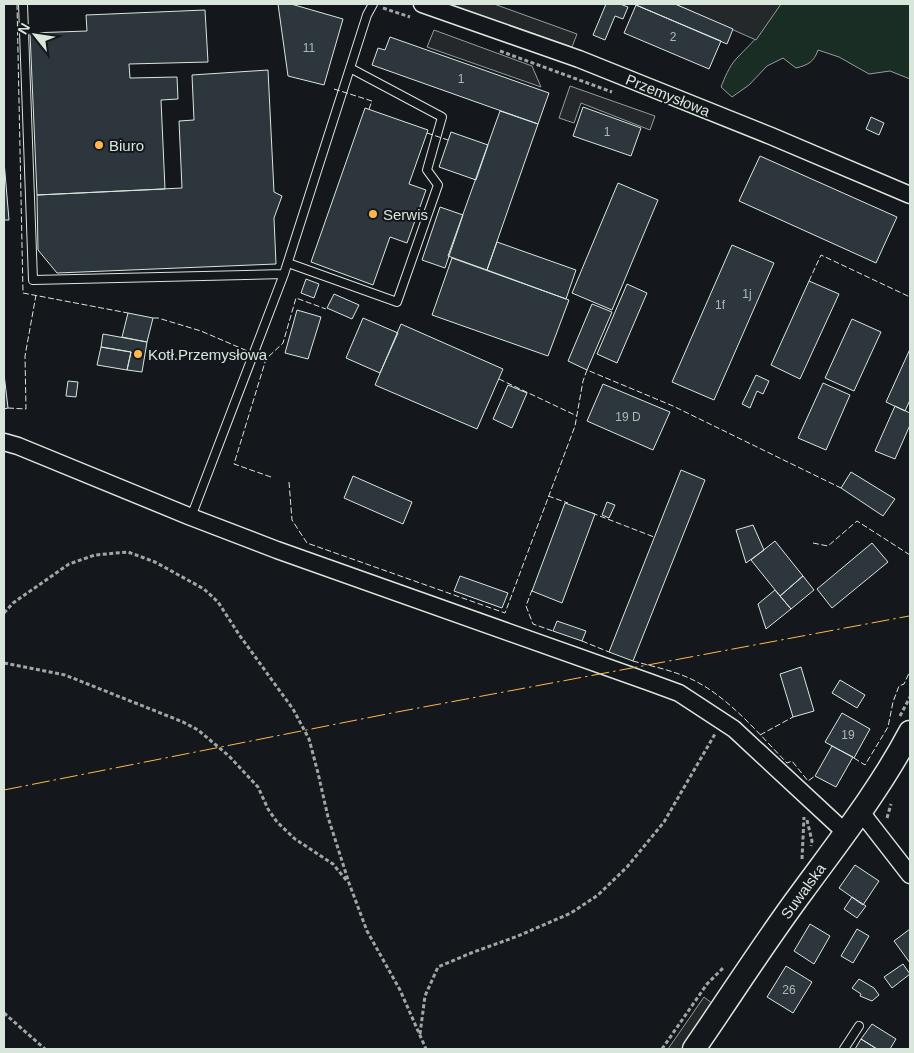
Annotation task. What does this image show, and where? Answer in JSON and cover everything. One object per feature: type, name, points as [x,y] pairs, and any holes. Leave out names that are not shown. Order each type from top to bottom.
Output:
[{"type":"street","name":"Przemysłowa","points":[[420,12],[579,59],[771,136],[910,195]]},
{"type":"street","points":[[4,442],[312,563],[678,693],[734,729],[846,834]]},
{"type":"street","name":"Suwalska","points":[[694,1049],[800,894],[861,812],[895,761],[910,732]]},
{"type":"street","points":[[861,812],[910,875]]},
{"type":"lane","points":[[23,4],[33,280],[284,274]]},
{"type":"lane","points":[[191,517],[288,263],[350,68],[373,4]]},
{"type":"lane","points":[[288,263],[397,302],[438,185],[427,170],[442,117],[350,68]]},
{"type":"lane","points":[[844,1049],[859,1026]]},
{"type":"path","points":[[373,4],[420,12]]},
{"type":"path","points":[[497,50],[619,94]]},
{"type":"path","points":[[4,613],[13,604],[69,564],[95,555],[128,552],[139,555],[204,589],[218,602],[293,709],[309,739],[328,817],[367,931],[400,990],[426,1049]]},
{"type":"path","points":[[4,662],[65,675],[183,722],[198,730],[248,774],[258,787],[268,810],[277,822],[301,843],[333,864],[349,883]]},
{"type":"path","points":[[420,1035],[425,996],[438,967],[571,914],[598,895],[627,867],[664,822],[722,721]]},
{"type":"path","points":[[806,854],[802,859],[805,830],[804,814],[812,841],[809,851]]},
{"type":"path","points":[[4,1013],[45,1049]]},
{"type":"green space","points":[[772,4],[910,4],[910,79],[890,71],[869,74],[839,57],[818,50],[812,60],[800,67],[796,68],[783,58],[767,66],[749,85],[732,97],[721,87],[724,80],[734,62],[754,41],[764,27],[771,12]]},
{"type":"shaded area","points":[[450,4],[494,4],[577,34],[572,47]]},
{"type":"shaded area","points":[[675,4],[781,4],[756,40]]},
{"type":"shaded area","points":[[434,30],[532,66],[541,87],[427,47]]},
{"type":"shaded area","points":[[570,86],[655,116],[650,130],[581,103],[574,123],[559,118]]},
{"type":"shaded area","points":[[704,997],[713,1004],[682,1049],[668,1049]]},
{"type":"building","points":[[278,4],[291,4],[343,19],[324,85],[288,76]]},
{"type":"building","points":[[606,4],[620,4],[628,7],[623,19],[615,16],[605,40],[593,35]]},
{"type":"building","points":[[637,4],[675,4],[733,29],[727,44]]},
{"type":"building","points":[[636,5],[721,41],[709,69],[624,33]]},
{"type":"building","name":"Biuro","points":[[205,10],[208,62],[129,64],[130,78],[177,77],[178,99],[161,100],[165,189],[37,195],[30,33],[87,31],[86,15]]},
{"type":"building","points":[[390,37],[549,93],[538,124],[372,65],[378,48],[385,50]]},
{"type":"building","points":[[268,70],[274,192],[282,196],[274,218],[276,264],[57,273],[38,250],[37,195],[182,188],[179,121],[194,120],[192,75]]},
{"type":"building","points":[[583,107],[641,128],[631,156],[573,136]]},
{"type":"building","name":"Serwis","points":[[365,108],[428,130],[409,184],[426,190],[407,243],[390,237],[373,285],[311,262]]},
{"type":"building","points":[[500,111],[538,124],[487,270],[448,256]]},
{"type":"building","points":[[871,117],[884,123],[879,135],[866,129]]},
{"type":"building","points":[[451,132],[488,145],[476,180],[439,167]]},
{"type":"building","points":[[760,156],[897,217],[876,263],[739,201]]},
{"type":"building","points":[[4,161],[9,220],[4,220]]},
{"type":"building","points":[[618,183],[658,200],[612,310],[572,293]]},
{"type":"building","points":[[440,207],[463,215],[445,268],[422,260]]},
{"type":"building","points":[[497,242],[576,270],[566,299],[487,270]]},
{"type":"building","points":[[732,245],[774,263],[714,400],[672,382]]},
{"type":"building","points":[[452,258],[569,300],[548,356],[432,315]]},
{"type":"building","points":[[306,279],[319,284],[314,298],[301,293]]},
{"type":"building","points":[[809,281],[839,294],[800,379],[771,365]]},
{"type":"building","points":[[627,284],[647,293],[617,363],[597,354]]},
{"type":"building","points":[[334,294],[359,305],[352,319],[327,308]]},
{"type":"building","points":[[592,304],[612,312],[587,370],[568,361]]},
{"type":"building","points":[[297,310],[321,317],[308,359],[285,353]]},
{"type":"building","points":[[128,313],[153,318],[147,342],[122,337]]},
{"type":"building","points":[[363,318],[398,333],[380,373],[346,358]]},
{"type":"building","points":[[852,319],[881,332],[854,391],[825,378]]},
{"type":"building","points":[[401,324],[503,369],[477,429],[375,385]]},
{"type":"building","name":"Kotł.Przemysłowa","points":[[103,334],[147,342],[142,372],[127,370],[131,352],[101,347]]},
{"type":"building","points":[[101,347],[131,352],[127,370],[97,365]]},
{"type":"building","points":[[910,349],[910,400],[905,411],[886,402]]},
{"type":"building","points":[[4,374],[8,408],[4,409]]},
{"type":"building","points":[[756,375],[769,381],[763,394],[757,391],[750,408],[742,404]]},
{"type":"building","points":[[68,381],[78,382],[76,397],[66,396]]},
{"type":"building","points":[[823,383],[850,395],[826,450],[798,438]]},
{"type":"building","points":[[603,384],[670,412],[653,450],[587,421]]},
{"type":"building","points":[[508,385],[527,393],[512,428],[493,419]]},
{"type":"building","points":[[895,406],[910,413],[910,425],[895,459],[875,451]]},
{"type":"building","points":[[681,470],[705,480],[633,661],[609,652]]},
{"type":"building","points":[[851,472],[895,499],[883,516],[841,488]]},
{"type":"building","points":[[353,476],[412,502],[403,524],[344,498]]},
{"type":"building","points":[[607,502],[615,505],[609,518],[602,515]]},
{"type":"building","points":[[565,503],[595,514],[562,603],[532,591]]},
{"type":"building","points":[[753,525],[764,550],[746,563],[736,530]]},
{"type":"building","points":[[775,541],[803,576],[780,596],[751,560]]},
{"type":"building","points":[[872,543],[888,562],[832,608],[817,589]]},
{"type":"building","points":[[460,576],[508,593],[502,608],[454,591]]},
{"type":"building","points":[[803,576],[814,590],[791,609],[780,596]]},
{"type":"building","points":[[775,590],[791,609],[766,629],[758,604]]},
{"type":"building","points":[[557,621],[586,631],[582,641],[553,631]]},
{"type":"building","points":[[801,667],[814,711],[793,717],[780,674]]},
{"type":"building","points":[[840,680],[865,695],[857,708],[832,693]]},
{"type":"building","points":[[842,713],[870,729],[854,758],[825,742]]},
{"type":"building","points":[[832,746],[853,757],[836,787],[815,776]]},
{"type":"building","points":[[855,865],[879,881],[863,905],[839,888]]},
{"type":"building","points":[[852,897],[866,906],[857,918],[844,909]]},
{"type":"building","points":[[810,924],[830,936],[814,964],[794,951]]},
{"type":"building","points":[[857,929],[869,936],[853,963],[841,956]]},
{"type":"building","points":[[910,929],[910,963],[894,941]]},
{"type":"building","points":[[903,964],[910,974],[892,988],[884,977]]},
{"type":"building","points":[[786,966],[812,982],[793,1013],[767,997]]},
{"type":"building","points":[[859,979],[874,988],[879,995],[872,1001],[860,996],[861,994],[852,988]]},
{"type":"building","points":[[872,1024],[896,1039],[890,1049],[877,1049],[861,1039]]},
{"type":"building","points":[[861,1039],[877,1049],[855,1049]]},
{"type":"fence","points":[[17,4],[23,293],[128,313]]},
{"type":"fence","points":[[334,89],[372,101],[369,109]]},
{"type":"fence","points":[[427,133],[448,140]]},
{"type":"fence","points":[[809,281],[821,255],[910,297]]},
{"type":"fence","points":[[8,408],[26,409],[25,356],[36,295]]},
{"type":"fence","points":[[271,477],[234,464],[266,359],[283,343],[296,298],[326,309]]},
{"type":"fence","points":[[153,318],[201,331],[266,359]]},
{"type":"fence","points":[[289,482],[292,520],[307,543],[505,613],[575,426],[583,381],[587,370],[673,406],[841,488]]},
{"type":"fence","points":[[499,379],[577,416]]},
{"type":"fence","points":[[548,496],[568,503]]},
{"type":"fence","points":[[592,513],[654,537]]},
{"type":"fence","points":[[813,543],[828,546],[857,521],[910,555]]},
{"type":"fence","points":[[532,590],[526,606],[533,624],[553,631]]},
{"type":"fence","points":[[582,641],[609,652]]},
{"type":"fence","points":[[633,661],[675,673],[703,685],[729,704],[787,763],[792,761],[808,781],[815,776]]},
{"type":"fence","points":[[854,758],[865,765],[888,727],[893,702],[899,686],[904,684],[910,671]]},
{"type":"fence","points":[[760,735],[793,717]]},
{"type":"power","points":[[4,790],[397,712],[910,617]]},
{"type":"place","name":"Biuro","points":[[99,145]]},
{"type":"place","name":"Serwis","points":[[373,214]]},
{"type":"place","name":"Kotł.Przemysłowa","points":[[138,354]]}]
